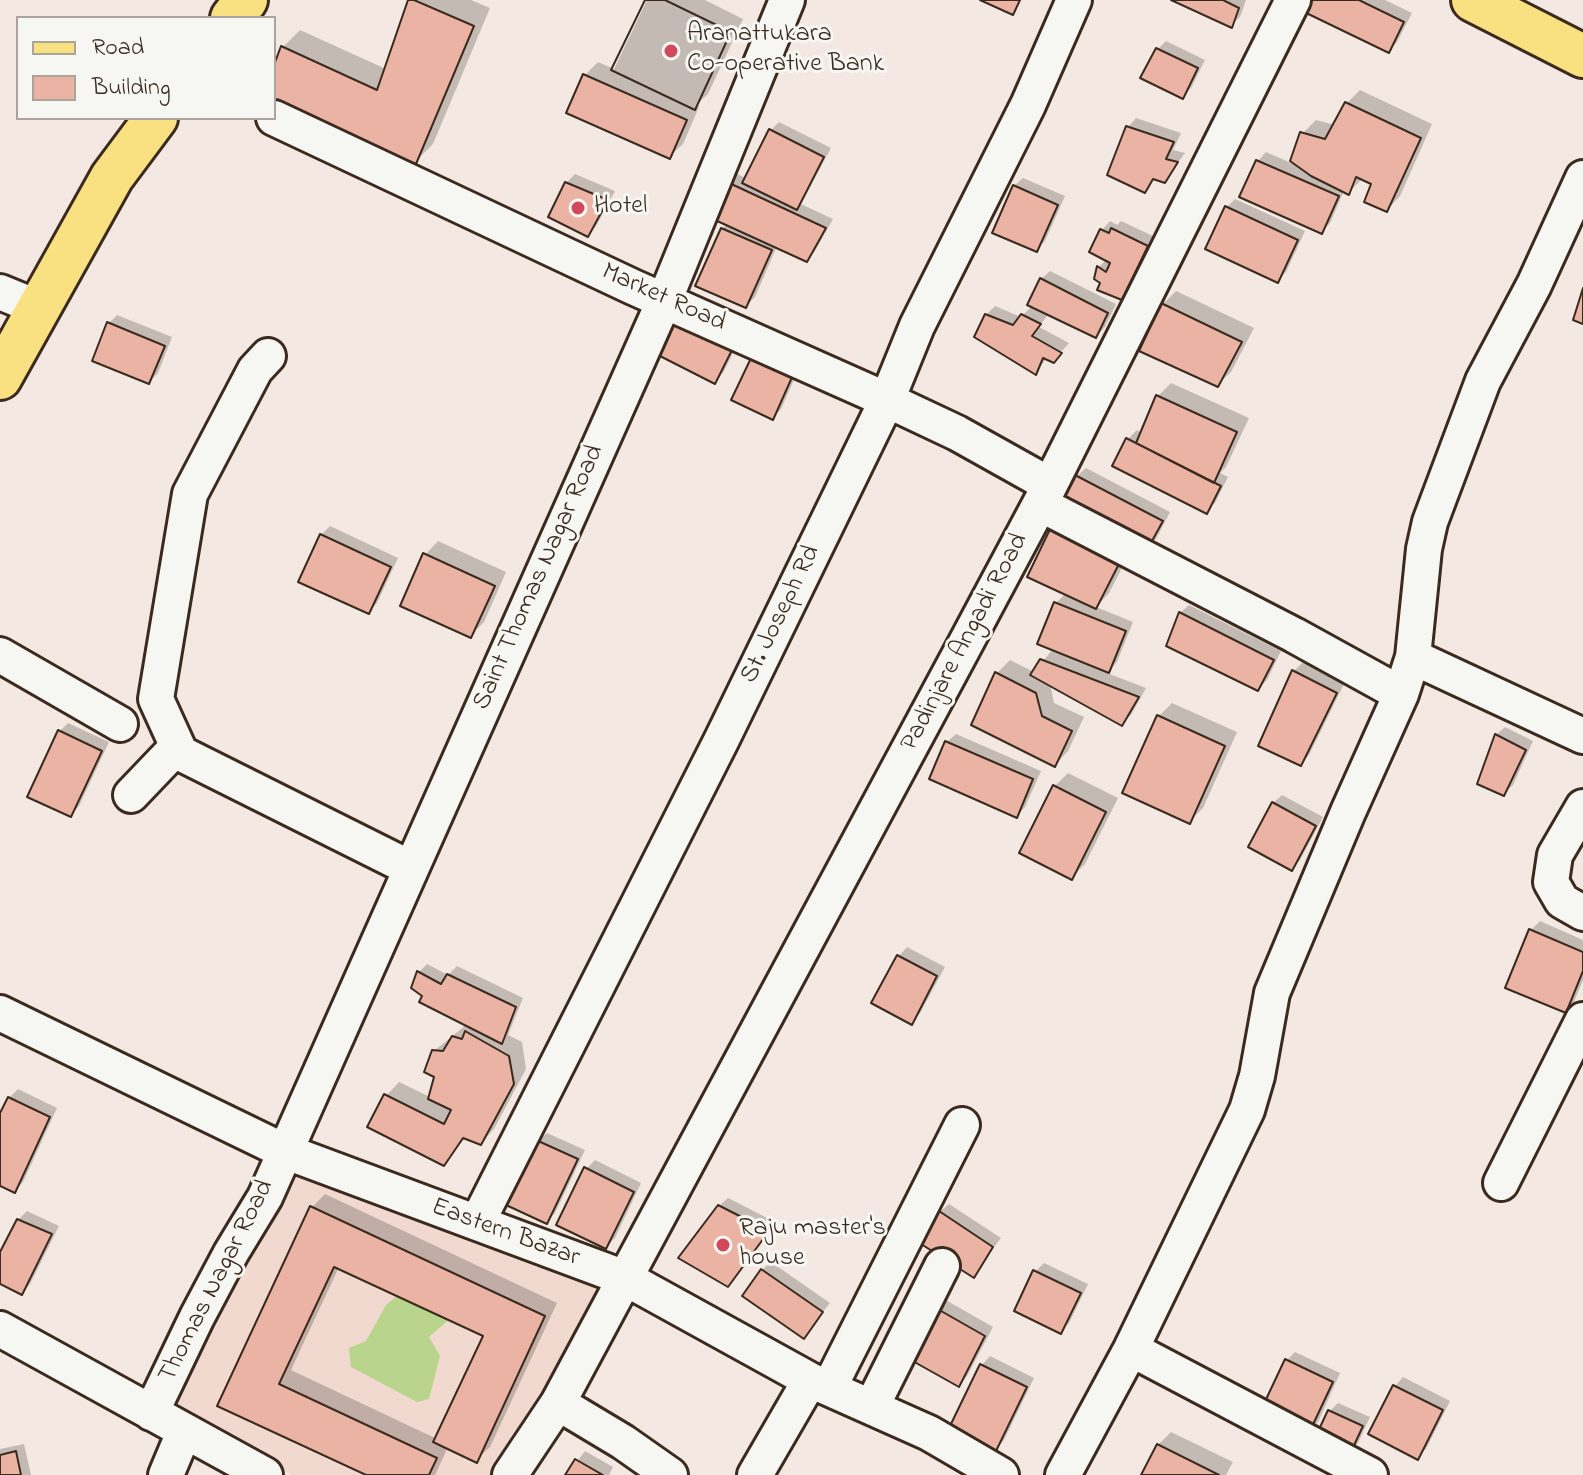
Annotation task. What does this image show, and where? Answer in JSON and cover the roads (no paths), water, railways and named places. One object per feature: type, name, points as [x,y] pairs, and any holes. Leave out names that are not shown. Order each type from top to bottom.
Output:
[{"type":"main road","points":[[234,16],[246,0]]},
{"type":"main road","points":[[1473,0],[1583,56]]},
{"type":"main road","points":[[0,378],[112,177],[155,120]]},
{"type":"street","name":"Saint Thomas Nagar Road","points":[[284,1151],[665,299],[787,0]]},
{"type":"street","name":"St. Joseph Rd","points":[[477,1223],[722,739],[887,400],[917,326],[1028,105],[1074,0]]},
{"type":"street","name":"Padinjare Angadi Road","points":[[510,1475],[558,1403],[1045,494],[1293,0]]},
{"type":"street","name":"Market Road","points":[[276,119],[606,275],[957,433],[1045,494],[1401,694]]},
{"type":"street","points":[[1063,1475],[1131,1349],[1247,1110],[1257,1076],[1272,993],[1401,694],[1413,657],[1424,549],[1430,522],[1483,381],[1534,285],[1583,178]]},
{"type":"street","points":[[0,292],[39,308]]},
{"type":"street","points":[[181,754],[156,699],[190,494],[255,370],[268,356]]},
{"type":"street","points":[[0,655],[120,724]]},
{"type":"street","points":[[1413,657],[1583,736]]},
{"type":"street","points":[[131,795],[174,750],[410,868]]},
{"type":"street","points":[[1573,907],[1551,882],[1555,855],[1583,807]]},
{"type":"street","name":"Eastern Bazar","points":[[0,1013],[284,1151],[625,1278],[820,1384],[929,1433],[1001,1475]]},
{"type":"street","points":[[1501,1183],[1583,1020]]},
{"type":"street","points":[[755,1475],[820,1384],[962,1125]]},
{"type":"street","name":"Thomas Nagar Road","points":[[151,1413],[197,1317],[265,1197],[284,1151]]},
{"type":"street","points":[[872,1406],[942,1266]]},
{"type":"street","points":[[0,1329],[265,1475]]},
{"type":"street","points":[[1131,1349],[1370,1475]]},
{"type":"street","points":[[558,1403],[670,1475]]},
{"type":"street","points":[[166,1475],[184,1432]]},
{"type":"place","name":"Aranattukara Co-operative Bank","points":[[671,51]]},
{"type":"place","name":"Hotel","points":[[578,208]]},
{"type":"place","name":"Raju master's house","points":[[723,1245]]}]
